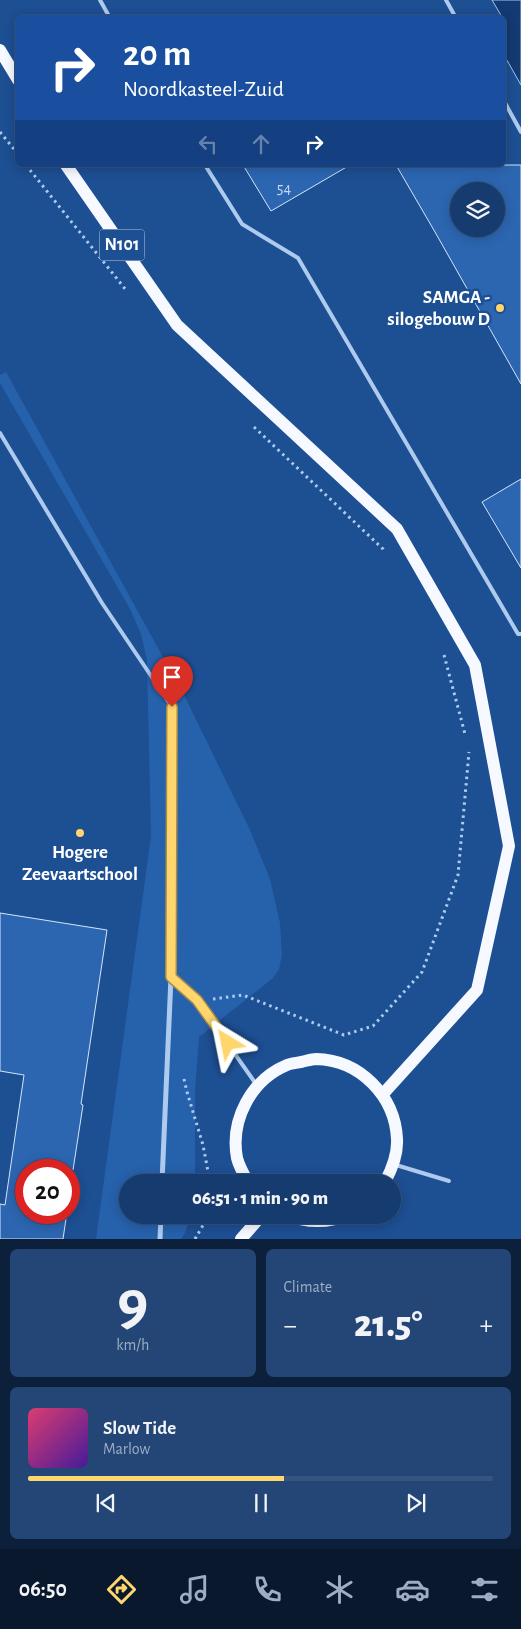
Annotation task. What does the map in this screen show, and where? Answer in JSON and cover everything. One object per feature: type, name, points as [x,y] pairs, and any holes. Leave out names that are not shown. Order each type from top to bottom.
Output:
[{"type":"main road","points":[[0,50],[15,75]]},
{"type":"main road","name":"N101","points":[[67,167],[177,326],[397,529],[475,665],[509,846],[477,990],[383,1094]]},
{"type":"main road","points":[[245,1174],[238,1159],[236,1130],[245,1102],[262,1080],[287,1064],[316,1059],[344,1064],[366,1076],[383,1094],[394,1116],[398,1140],[394,1165],[389,1174]]},
{"type":"main road","points":[[241,1239],[254,1224]]},
{"type":"street","points":[[162,1174],[171,977],[172,707]]},
{"type":"street","points":[[160,1239],[161,1224]]},
{"type":"lane","points":[[100,0],[108,15]]},
{"type":"lane","points":[[446,0],[454,15]]},
{"type":"lane","points":[[506,105],[521,132]]},
{"type":"lane","points":[[205,167],[242,224],[298,258],[518,634],[521,634]]},
{"type":"lane","points":[[0,433],[102,602],[172,707]]},
{"type":"lane","points":[[171,977],[197,1000],[258,1086]]},
{"type":"lane","points":[[394,1165],[449,1181]]},
{"type":"path","points":[[0,132],[15,150]]},
{"type":"path","points":[[28,167],[129,294]]},
{"type":"path","points":[[249,422],[383,549],[388,557]]},
{"type":"path","points":[[440,648],[445,657],[467,741]]},
{"type":"path","points":[[197,1000],[243,995],[344,1035],[373,1026],[422,972],[458,875],[470,750]]},
{"type":"path","points":[[184,1074],[186,1092],[203,1145],[208,1174]]},
{"type":"path","points":[[196,1239],[204,1224]]},
{"type":"shaded area","points":[[492,0],[521,0],[521,85],[506,59],[506,15],[501,15]]},
{"type":"shaded area","points":[[6,372],[185,697],[250,830],[270,879],[280,923],[282,955],[279,969],[273,978],[199,1037],[195,1091],[195,1174],[119,1174],[119,1224],[188,1224],[181,1239],[96,1239],[151,836],[147,660],[141,634],[130,609],[0,383],[0,375]]},
{"type":"building","name":"SAMGA - silogebouw D","points":[[506,165],[521,165],[521,384],[397,167],[506,167]]},
{"type":"building","points":[[244,167],[347,167],[271,211]]},
{"type":"building","points":[[521,479],[521,568],[482,502]]},
{"type":"building","points":[[0,913],[107,930],[75,1159],[15,1159],[15,1224],[65,1224],[63,1239],[0,1239],[0,1204],[5,1205],[24,1075],[0,1071]]},
{"type":"place","name":"SAMGA - silogebouw D","points":[[500,308]]},
{"type":"place","name":"Hogere Zeevaartschool","points":[[80,833]]},
{"type":"route","points":[[172,707],[171,977],[197,1000],[228,1043]]}]
